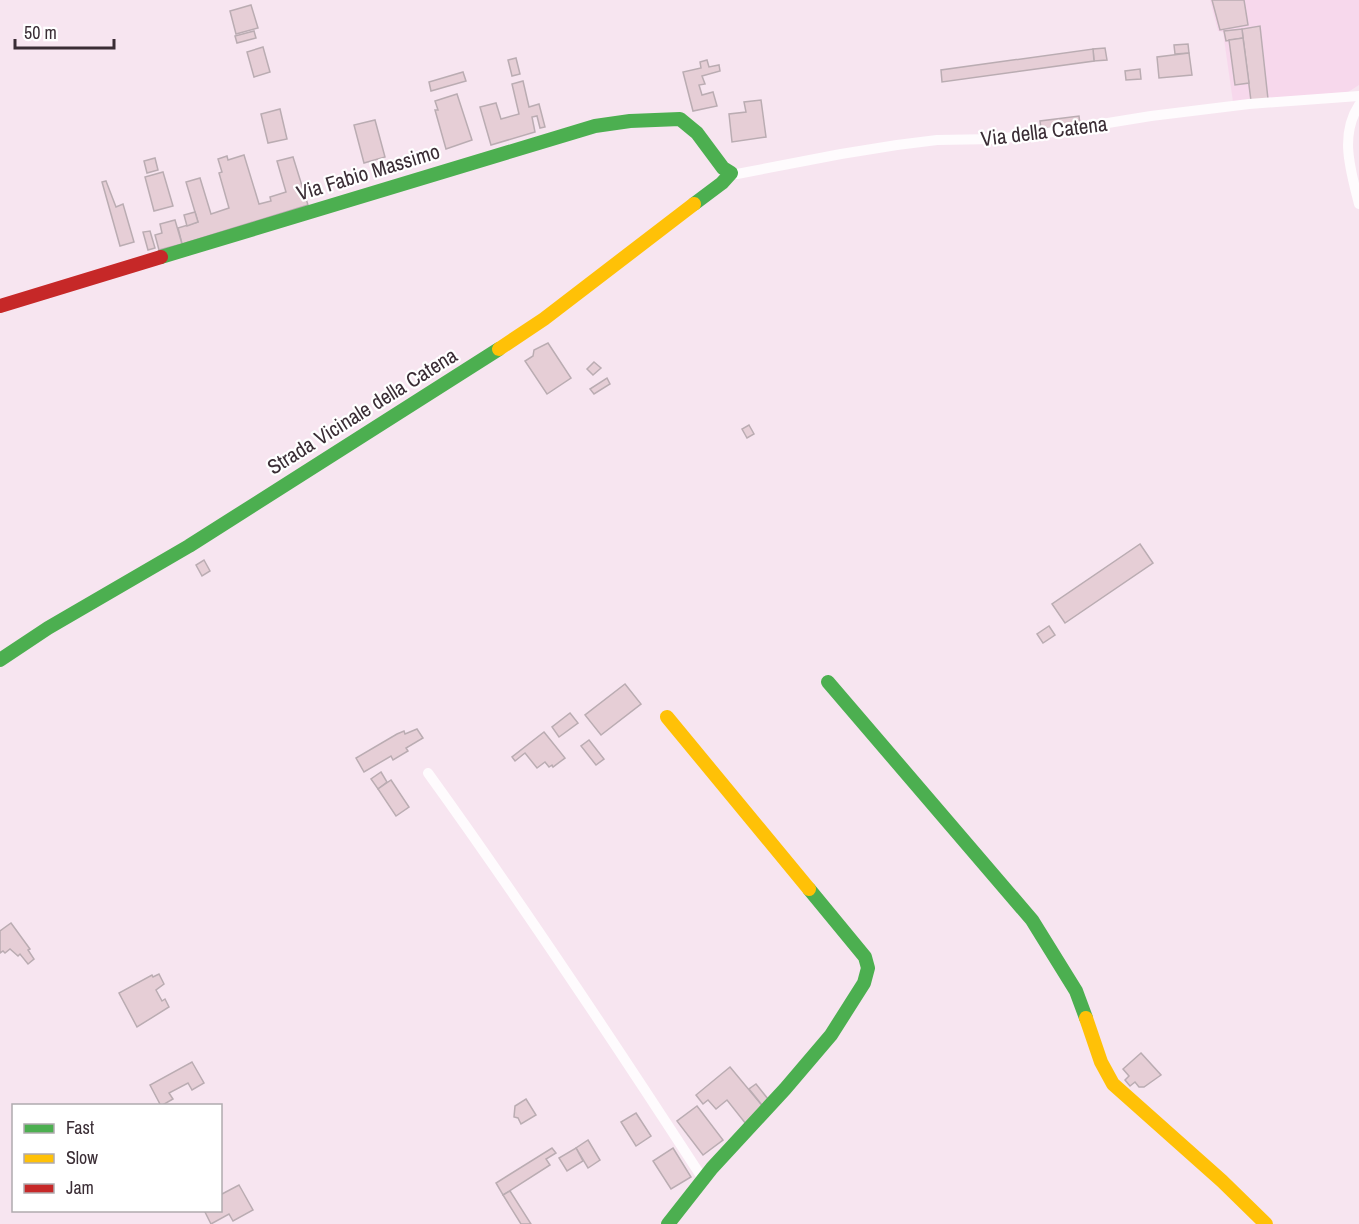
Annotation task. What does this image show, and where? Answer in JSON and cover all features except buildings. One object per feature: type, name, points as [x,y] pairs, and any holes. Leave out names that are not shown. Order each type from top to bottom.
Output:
[{"type":"street","name":"Via della Catena","points":[[731,173],[737,174],[841,154],[917,143],[1017,136],[1249,104],[1359,96]]},
{"type":"street","points":[[1359,105],[1348,131],[1348,161],[1359,204]]},
{"type":"street","name":"Via Fabio Massimo","points":[[0,306],[595,126],[630,121],[680,119],[697,133],[723,168],[731,173]]},
{"type":"street","name":"Strada Vicinale della Catena","points":[[0,660],[48,628],[189,546],[509,343],[544,319],[722,183],[731,173]]},
{"type":"street","points":[[828,682],[1032,920],[1071,981],[1101,1062],[1113,1084],[1222,1181],[1266,1224]]},
{"type":"street","points":[[667,717],[866,958],[868,969],[864,986],[834,1031],[805,1068],[703,1179],[668,1224]]},
{"type":"street","points":[[428,773],[579,988],[703,1179]]},
{"type":"shaded area","points":[[1210,0],[1359,0],[1359,85],[1348,92],[1233,102],[1223,32],[1218,31]]},
{"type":"traffic: fast","points":[[161,257],[595,126],[630,121],[680,119],[697,133],[723,168],[731,173],[722,183],[694,204]]},
{"type":"traffic: fast","points":[[0,660],[48,628],[189,546],[499,349]]},
{"type":"traffic: fast","points":[[828,682],[1032,920],[1076,991],[1086,1018]]},
{"type":"traffic: fast","points":[[668,1224],[712,1168],[831,1035],[864,983],[868,968],[865,957],[809,889]]},
{"type":"traffic: slow","points":[[499,349],[544,319],[694,204]]},
{"type":"traffic: slow","points":[[667,717],[809,889]]},
{"type":"traffic: slow","points":[[1086,1018],[1101,1062],[1113,1084],[1222,1181],[1266,1224]]},
{"type":"traffic: jam","points":[[0,306],[161,257]]}]
